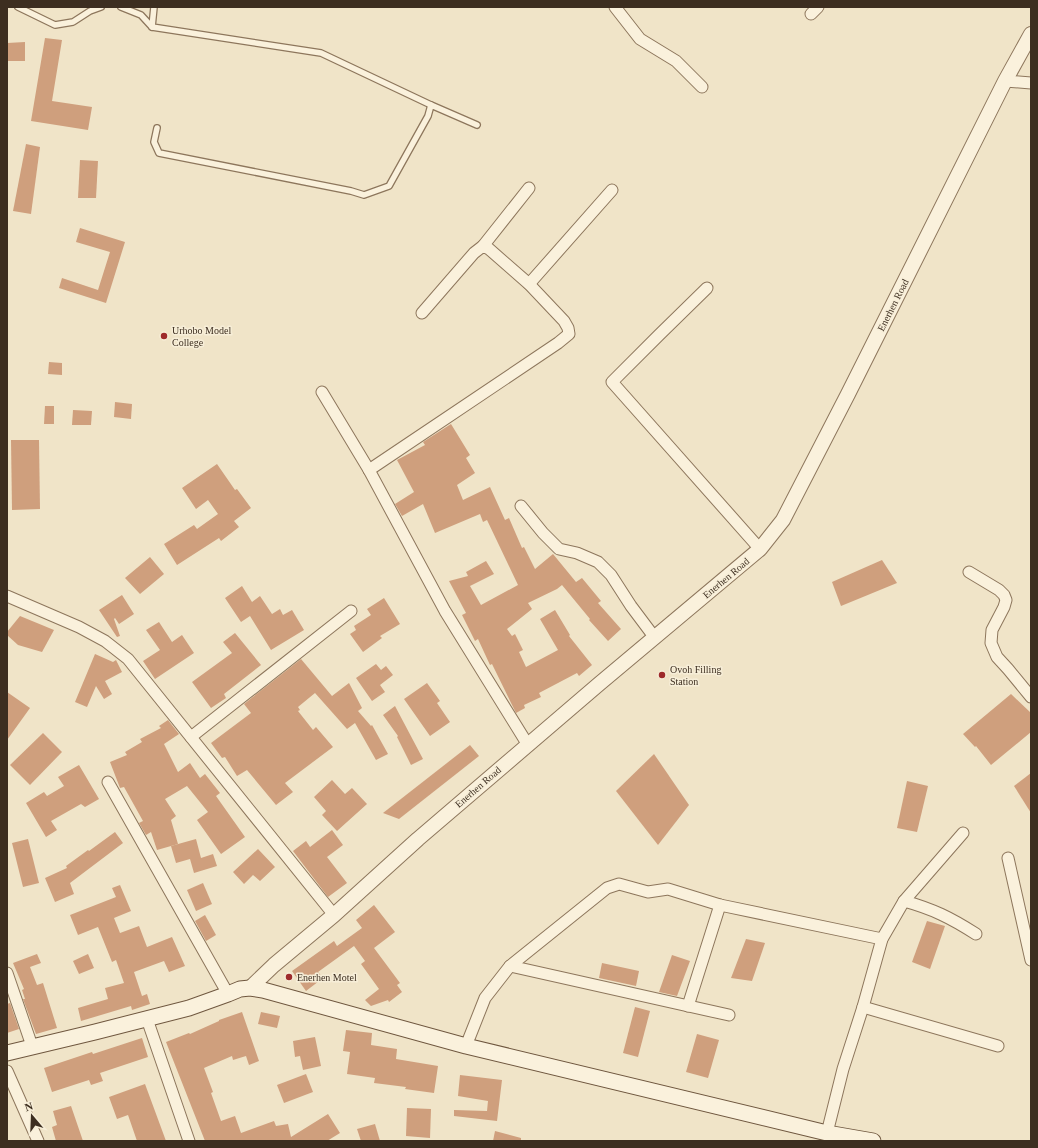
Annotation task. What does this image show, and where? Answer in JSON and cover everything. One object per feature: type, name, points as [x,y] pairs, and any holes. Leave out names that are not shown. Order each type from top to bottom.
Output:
[{"type":"main road","points":[[7,1053],[189,1008],[240,989],[250,988],[271,992],[466,1046],[827,1133],[864,1140]]},
{"type":"street","points":[[615,7],[640,39],[676,61],[702,87]]},
{"type":"street","name":"Enerhen Road","points":[[250,988],[274,965],[334,915],[418,839],[760,550],[783,520],[1005,81],[1031,34]]},
{"type":"street","points":[[1005,81],[1031,83]]},
{"type":"street","points":[[422,313],[474,253],[483,246],[529,188]]},
{"type":"street","points":[[528,284],[612,190]]},
{"type":"street","points":[[368,470],[558,343],[569,334],[568,328],[564,321],[528,284],[489,249],[483,246]]},
{"type":"street","points":[[708,288],[612,382],[760,550]]},
{"type":"street","points":[[322,392],[368,470],[445,611],[528,745]]},
{"type":"street","points":[[521,506],[543,533],[559,549],[577,553],[598,562],[611,575],[631,606],[655,638]]},
{"type":"street","points":[[969,572],[998,590],[1006,600],[992,630],[991,643],[997,657],[1031,697]]},
{"type":"street","points":[[7,596],[79,627],[105,641],[128,659],[334,915]]},
{"type":"street","points":[[191,738],[351,611]]},
{"type":"street","points":[[108,782],[228,994]]},
{"type":"street","points":[[827,1133],[843,1069],[863,1007],[882,939],[904,901],[963,833]]},
{"type":"street","points":[[1008,858],[1031,960]]},
{"type":"street","points":[[466,1046],[485,998],[510,966],[607,888],[619,884],[648,892],[668,890],[720,905],[882,939]]},
{"type":"street","points":[[904,901],[930,908],[951,918],[976,934]]},
{"type":"street","points":[[688,1006],[720,905]]},
{"type":"street","points":[[510,966],[729,1015]]},
{"type":"street","points":[[7,972],[32,1046]]},
{"type":"street","points":[[863,1007],[998,1046]]},
{"type":"street","points":[[147,1019],[189,1141]]},
{"type":"street","points":[[7,1071],[38,1141]]},
{"type":"lane","points":[[18,7],[55,25],[73,22],[90,11],[102,7]]},
{"type":"lane","points":[[121,7],[142,15],[152,27],[321,53],[431,106],[477,125]]},
{"type":"lane","points":[[152,27],[154,7]]},
{"type":"lane","points":[[157,128],[154,142],[159,153],[351,191],[364,195],[389,186],[428,116],[431,106]]},
{"type":"building","points":[[45,38],[62,40],[52,101],[92,107],[88,130],[31,121]]},
{"type":"building","points":[[25,42],[25,61],[7,61],[7,43]]},
{"type":"building","points":[[26,144],[40,147],[31,214],[13,211]]},
{"type":"building","points":[[80,160],[98,161],[96,198],[78,198]]},
{"type":"building","points":[[80,228],[125,242],[106,303],[59,288],[62,278],[98,290],[110,252],[76,242]]},
{"type":"building","points":[[49,362],[62,363],[62,375],[48,374]]},
{"type":"building","points":[[115,402],[132,404],[131,419],[114,417]]},
{"type":"building","points":[[45,406],[54,406],[54,424],[44,424]]},
{"type":"building","points":[[73,410],[92,411],[91,425],[72,425]]},
{"type":"building","points":[[451,424],[470,455],[466,458],[475,473],[457,485],[463,500],[490,487],[505,520],[509,518],[522,548],[524,547],[535,569],[553,554],[576,582],[582,578],[601,601],[598,603],[621,629],[608,641],[589,620],[590,619],[562,585],[528,603],[532,609],[507,629],[512,636],[515,634],[523,650],[519,652],[526,667],[558,650],[540,619],[555,610],[570,635],[569,636],[592,665],[579,676],[577,673],[539,693],[541,697],[524,705],[525,708],[516,713],[492,664],[490,665],[478,639],[475,641],[462,615],[466,613],[449,581],[468,576],[466,572],[486,561],[494,574],[470,586],[481,605],[518,585],[487,520],[483,522],[480,514],[435,533],[423,504],[402,516],[395,504],[414,492],[397,460],[425,445],[423,442]]},
{"type":"building","points":[[11,440],[39,440],[40,509],[12,510]]},
{"type":"building","points":[[217,464],[235,490],[237,489],[251,508],[234,521],[239,527],[221,541],[219,538],[177,565],[164,544],[194,525],[197,529],[218,514],[208,500],[196,509],[182,488]]},
{"type":"building","points":[[150,557],[164,574],[140,594],[125,578]]},
{"type":"building","points":[[882,560],[897,583],[841,606],[832,582]]},
{"type":"building","points":[[242,586],[252,602],[260,596],[272,614],[280,609],[283,615],[292,610],[304,630],[271,650],[250,616],[241,622],[225,598]]},
{"type":"building","points":[[122,595],[134,614],[119,624],[115,618],[114,619],[120,636],[117,637],[99,610]]},
{"type":"building","points":[[384,598],[400,624],[380,636],[382,638],[363,652],[350,634],[356,630],[354,626],[371,615],[367,609]]},
{"type":"building","points":[[20,616],[54,630],[42,652],[18,645],[7,635],[7,632]]},
{"type":"building","points":[[159,622],[172,642],[182,635],[194,653],[155,679],[143,661],[160,650],[146,630]]},
{"type":"building","points":[[235,633],[261,665],[224,694],[226,698],[211,708],[192,682],[232,653],[223,642]]},
{"type":"building","points":[[95,654],[113,662],[116,660],[122,672],[105,681],[112,694],[104,699],[96,686],[87,707],[75,702]]},
{"type":"building","points":[[301,659],[332,696],[349,683],[362,708],[358,711],[371,726],[372,725],[388,754],[376,760],[355,723],[347,729],[315,693],[298,707],[300,710],[298,711],[313,730],[316,727],[333,747],[285,783],[293,792],[276,805],[247,770],[237,776],[225,757],[222,758],[211,743],[251,713],[244,704]]},
{"type":"building","points":[[376,664],[381,670],[386,666],[393,675],[380,685],[385,692],[372,701],[356,678]]},
{"type":"building","points":[[427,683],[440,701],[437,703],[450,722],[430,736],[404,699]]},
{"type":"building","points":[[7,692],[30,708],[7,740]]},
{"type":"building","points":[[1011,694],[1031,713],[1031,732],[991,765],[976,746],[975,747],[963,734]]},
{"type":"building","points":[[395,706],[423,759],[411,765],[397,737],[398,736],[383,715]]},
{"type":"building","points":[[168,720],[179,734],[164,744],[178,772],[190,763],[200,778],[205,774],[220,793],[216,796],[245,837],[221,854],[197,820],[208,812],[187,786],[165,799],[176,816],[171,820],[178,844],[157,850],[151,832],[146,835],[139,823],[143,821],[124,787],[120,788],[110,762],[127,755],[125,752],[142,742],[140,739],[161,728],[159,726]]},
{"type":"building","points":[[43,733],[62,752],[30,785],[10,765]]},
{"type":"building","points":[[470,745],[479,756],[399,819],[383,813]]},
{"type":"building","points":[[654,754],[689,805],[658,845],[616,791]]},
{"type":"building","points":[[79,765],[99,799],[85,807],[81,804],[51,821],[57,830],[46,837],[26,803],[44,792],[47,796],[64,786],[58,777]]},
{"type":"building","points":[[1031,773],[1031,813],[1014,786]]},
{"type":"building","points":[[332,780],[345,794],[352,788],[367,804],[337,831],[322,815],[326,811],[314,797]]},
{"type":"building","points":[[907,781],[928,786],[917,832],[897,828]]},
{"type":"building","points":[[332,830],[343,845],[327,857],[347,883],[328,897],[293,851],[306,841],[310,847]]},
{"type":"building","points":[[115,832],[123,843],[70,883],[74,894],[55,902],[45,878],[67,868],[66,866]]},
{"type":"building","points":[[28,839],[39,883],[23,887],[12,843]]},
{"type":"building","points":[[196,839],[201,858],[213,854],[217,866],[194,873],[190,859],[176,863],[171,846]]},
{"type":"building","points":[[258,849],[275,867],[260,881],[253,875],[244,884],[233,872]]},
{"type":"building","points":[[203,883],[212,904],[196,911],[187,890]]},
{"type":"building","points":[[120,885],[131,911],[114,918],[120,933],[139,926],[147,947],[172,937],[185,966],[169,972],[164,961],[134,972],[142,996],[147,994],[150,1004],[132,1010],[131,1006],[81,1021],[78,1008],[108,999],[105,988],[124,983],[116,960],[112,962],[98,927],[78,935],[70,915],[116,897],[112,888]]},
{"type":"building","points":[[374,905],[395,932],[374,948],[400,983],[397,985],[402,992],[389,1002],[388,1000],[371,1006],[365,1000],[379,989],[361,964],[365,961],[354,946],[318,972],[323,978],[306,991],[292,971],[334,941],[337,946],[362,928],[356,920]]},
{"type":"building","points":[[205,915],[216,935],[206,941],[195,921]]},
{"type":"building","points":[[927,921],[945,926],[930,969],[912,962]]},
{"type":"building","points":[[746,939],[765,943],[752,981],[731,978]]},
{"type":"building","points":[[37,954],[41,963],[30,967],[37,985],[43,983],[57,1028],[36,1034],[23,999],[25,999],[22,990],[24,989],[13,963]]},
{"type":"building","points":[[88,954],[94,968],[79,974],[73,961]]},
{"type":"building","points":[[672,955],[690,961],[677,996],[659,992]]},
{"type":"building","points":[[602,963],[639,971],[636,986],[599,978]]},
{"type":"building","points":[[10,1003],[19,1029],[7,1033],[7,1004]]},
{"type":"building","points":[[635,1007],[650,1011],[638,1057],[623,1053]]},
{"type":"building","points":[[242,1012],[259,1061],[249,1065],[246,1056],[233,1060],[232,1056],[204,1068],[213,1092],[211,1093],[221,1121],[235,1116],[241,1133],[274,1121],[276,1126],[288,1124],[291,1137],[328,1114],[340,1133],[327,1141],[205,1141],[166,1042],[189,1033],[190,1034],[219,1020]]},
{"type":"building","points":[[261,1012],[280,1016],[277,1028],[258,1024]]},
{"type":"building","points":[[346,1030],[372,1033],[371,1045],[397,1049],[396,1059],[438,1066],[434,1093],[405,1089],[406,1087],[374,1083],[375,1078],[347,1074],[350,1052],[343,1051]]},
{"type":"building","points":[[697,1034],[719,1040],[708,1078],[686,1072]]},
{"type":"building","points":[[315,1037],[321,1066],[303,1070],[300,1056],[295,1057],[293,1041]]},
{"type":"building","points":[[142,1038],[148,1057],[100,1073],[103,1081],[91,1085],[89,1080],[52,1092],[44,1068],[92,1052],[93,1054]]},
{"type":"building","points":[[306,1074],[313,1092],[284,1103],[277,1085]]},
{"type":"building","points":[[460,1075],[502,1080],[497,1121],[454,1116],[454,1110],[487,1111],[488,1101],[458,1096]]},
{"type":"building","points":[[145,1084],[166,1141],[137,1141],[128,1115],[117,1119],[109,1097]]},
{"type":"building","points":[[71,1106],[83,1141],[56,1141],[52,1127],[57,1125],[53,1111]]},
{"type":"building","points":[[407,1108],[431,1109],[430,1138],[406,1136]]},
{"type":"building","points":[[375,1124],[380,1141],[361,1141],[357,1129]]},
{"type":"building","points":[[495,1131],[521,1138],[521,1141],[493,1141]]},
{"type":"place","name":"Urhobo Model College","points":[[164,336]]},
{"type":"place","name":"Ovoh Filling Station","points":[[662,675]]},
{"type":"place","name":"Enerhen Motel","points":[[289,977]]}]
